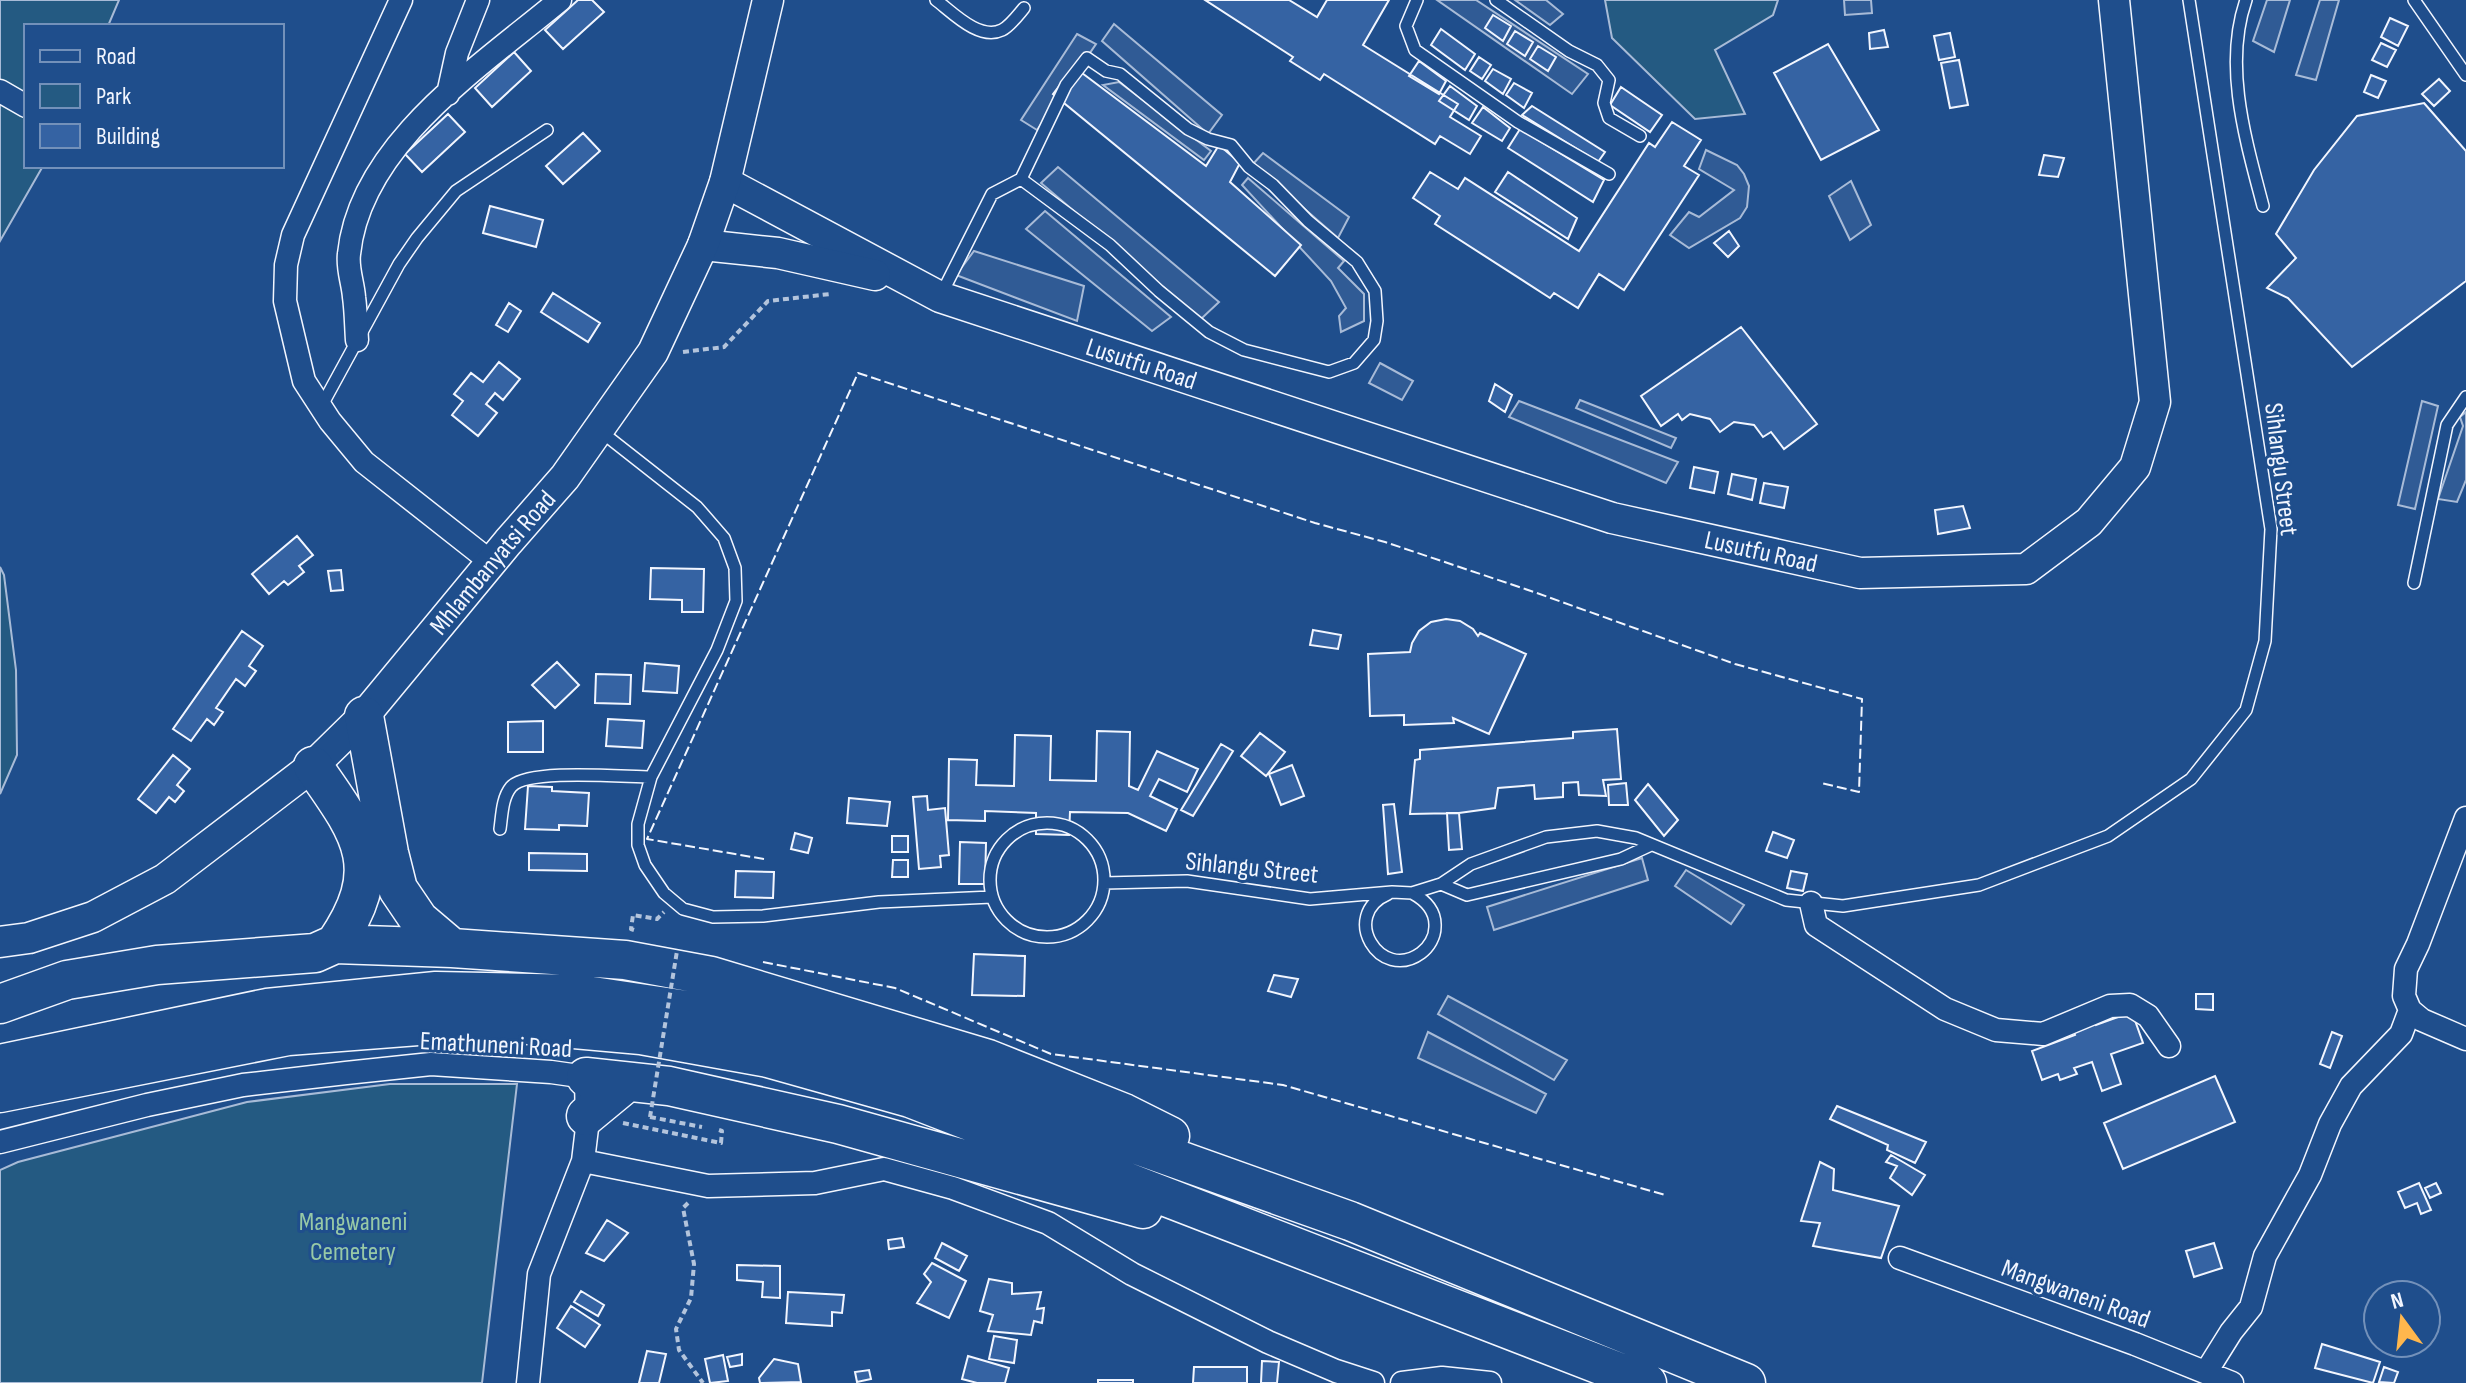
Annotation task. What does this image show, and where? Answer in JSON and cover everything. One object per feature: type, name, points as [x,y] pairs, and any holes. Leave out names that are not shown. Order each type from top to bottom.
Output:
[{"type":"highway","points":[[364,716],[398,889],[419,920],[452,948]]},
{"type":"highway","points":[[313,766],[350,818],[362,845],[363,876],[357,907],[335,944]]},
{"type":"highway","points":[[1,1004],[67,980],[157,965],[315,953],[335,944],[452,948],[625,960],[711,976],[988,1059],[1124,1113],[1350,1221]]},
{"type":"highway","points":[[0,1093],[21,1070],[267,1008],[436,991],[579,994],[740,1018],[896,1059],[1350,1221],[1746,1383]]},
{"type":"highway","points":[[21,1070],[288,1036],[483,1021],[641,1035],[768,1058],[910,1098],[1129,1180],[1356,1272],[1647,1383]]},
{"type":"highway","points":[[586,1077],[669,1086],[838,1124],[1356,1272]]},
{"type":"highway","points":[[586,1116],[626,1083]]},
{"type":"street","points":[[401,0],[293,235],[286,265],[285,301],[304,381],[321,408],[364,462],[491,562]]},
{"type":"street","points":[[448,94],[457,53],[478,0]]},
{"type":"street","points":[[357,340],[348,257],[357,219],[376,173],[425,113],[560,0]]},
{"type":"street","name":"Mhlambanyatsi Road","points":[[0,942],[29,938],[93,917],[165,879],[313,766],[364,716],[565,477],[649,357],[703,245],[725,182],[768,0]]},
{"type":"street","name":"Lusutfu Road","points":[[725,182],[940,297],[1612,518],[1860,573],[2026,569],[2089,522],[2135,467],[2155,402],[2114,0]]},
{"type":"street","points":[[0,91],[24,105]]},
{"type":"street","name":"Lusutfu Road","points":[[703,245],[778,253],[912,283]]},
{"type":"street","points":[[2466,818],[2406,969],[2404,996],[2410,1010],[2422,1020],[2466,1039]]},
{"type":"street","points":[[1811,903],[1816,925],[1945,1009],[1996,1030],[2043,1034],[2110,1006],[2130,1005],[2148,1016],[2169,1046]]},
{"type":"street","points":[[2206,1372],[2251,1307],[2265,1256],[2310,1175],[2330,1124],[2351,1086],[2401,1034],[2410,1010]]},
{"type":"street","name":"Emathuneni Road","points":[[0,1142],[147,1105],[243,1085],[431,1064],[586,1077],[583,1161],[539,1274],[528,1383]]},
{"type":"street","points":[[583,1161],[708,1186],[815,1183],[884,1169],[953,1188],[1048,1223],[1132,1274],[1321,1373],[1373,1383]]},
{"type":"street","name":"Mangwaneni Road","points":[[1900,1258],[2232,1383]]},
{"type":"street","points":[[1402,1383],[1442,1378],[1490,1383]]},
{"type":"lane","points":[[936,0],[970,26],[988,33],[1003,30],[1024,8]]},
{"type":"lane","points":[[1417,0],[1406,26],[1415,50],[1518,122],[1609,174]]},
{"type":"lane","points":[[1496,0],[1569,51],[1597,65],[1609,80],[1604,103],[1609,118],[1640,136]]},
{"type":"lane","name":"Sihlangu Street","points":[[1104,883],[1187,881],[1310,899],[1412,893],[1441,884],[1471,864],[1546,837],[1597,831],[1636,838],[1786,900],[1843,906],[1979,885],[2108,836],[2191,779],[2246,710],[2265,641],[2271,529],[2189,0]]},
{"type":"lane","points":[[2246,0],[2236,60],[2246,144],[2263,206]]},
{"type":"lane","points":[[2414,0],[2466,75]]},
{"type":"lane","points":[[940,297],[992,194],[1021,179],[1066,85],[1087,58],[1106,71],[1120,74],[1188,129],[1231,145],[1249,167],[1357,262],[1375,291],[1377,321],[1374,340],[1354,363],[1329,372],[1244,350],[1209,332],[1110,245],[1021,179]]},
{"type":"lane","points":[[321,408],[399,264],[456,191],[547,130]]},
{"type":"lane","points":[[2414,583],[2447,425],[2466,397]]},
{"type":"lane","points":[[599,430],[697,507],[724,538],[735,568],[736,601],[717,650],[651,777],[638,824],[638,845],[645,865],[664,893],[683,909],[713,917],[763,916],[879,902],[992,897]]},
{"type":"lane","points":[[500,829],[505,796],[513,784],[537,775],[651,777]]},
{"type":"lane","points":[[1049,823],[1083,835],[1095,848],[1102,865],[1104,883],[1101,899],[1083,925],[1069,933],[1037,937],[1008,923],[998,911],[992,897],[991,870],[1001,845],[1015,833],[1031,825],[1049,823]]},
{"type":"lane","name":"Sihlangu Street","points":[[1441,884],[1467,895],[1621,859],[1651,845]]},
{"type":"lane","points":[[1392,892],[1374,904],[1365,924],[1371,945],[1388,958],[1399,960],[1420,955],[1433,938],[1435,927],[1429,906],[1412,893]]},
{"type":"path","points":[[649,357],[724,347],[768,301],[835,293]]},
{"type":"path","points":[[631,1126],[721,1143],[722,1131],[650,1117],[677,951]]},
{"type":"path","points":[[703,1383],[679,1350],[676,1329],[691,1298],[694,1264],[683,1208],[708,1186]]},
{"type":"green space","points":[[0,0],[119,0],[109,24],[24,24],[24,168],[42,168],[0,241]]},
{"type":"green space","points":[[1605,0],[1778,0],[1773,15],[1715,50],[1745,114],[1695,119],[1612,38]]},
{"type":"green space","points":[[0,567],[4,575],[16,670],[17,755],[0,794]]},
{"type":"green space","name":"Mangwaneni Cemetery","points":[[390,1084],[517,1084],[482,1383],[0,1383],[0,1170],[18,1162],[247,1102]]},
{"type":"shaded area","points":[[1437,0],[1476,0],[1588,74],[1572,94]]},
{"type":"shaded area","points":[[1515,0],[1546,0],[1563,14],[1550,25]]},
{"type":"shaded area","points":[[1844,0],[1871,0],[1872,13],[1845,15]]},
{"type":"shaded area","points":[[2267,0],[2290,0],[2274,52],[2253,41]]},
{"type":"shaded area","points":[[2320,0],[2339,0],[2316,80],[2296,75]]},
{"type":"shaded area","points":[[1114,24],[1222,115],[1208,134],[1102,41]]},
{"type":"shaded area","points":[[1077,34],[1096,44],[1037,130],[1021,120]]},
{"type":"shaded area","points":[[1119,82],[1211,151],[1204,160],[1103,85]]},
{"type":"shaded area","points":[[1706,150],[1737,165],[1744,174],[1749,186],[1747,207],[1740,218],[1689,248],[1670,235],[1689,212],[1699,217],[1734,190],[1699,169]]},
{"type":"shaded area","points":[[1263,153],[1349,217],[1338,238],[1253,164]]},
{"type":"shaded area","points":[[1058,167],[1219,302],[1201,319],[1041,183]]},
{"type":"shaded area","points":[[1248,178],[1344,261],[1338,268],[1364,294],[1364,321],[1341,332],[1339,316],[1346,308],[1331,281],[1242,185]]},
{"type":"shaded area","points":[[1851,181],[1871,225],[1850,240],[1829,196]]},
{"type":"shaded area","points":[[1045,211],[1171,317],[1152,331],[1026,229]]},
{"type":"shaded area","points":[[974,251],[1084,286],[1077,321],[956,275]]},
{"type":"shaded area","points":[[1380,363],[1413,381],[1402,400],[1369,383]]},
{"type":"shaded area","points":[[1580,400],[1676,438],[1671,448],[1576,408]]},
{"type":"shaded area","points":[[1519,401],[1678,462],[1666,483],[1509,417]]},
{"type":"shaded area","points":[[2422,401],[2438,406],[2415,509],[2398,505]]},
{"type":"shaded area","points":[[2466,412],[2466,480],[2457,502],[2438,499],[2463,426],[2460,417]]},
{"type":"shaded area","points":[[1642,858],[1648,880],[1494,930],[1487,907]]},
{"type":"shaded area","points":[[1686,870],[1744,905],[1731,924],[1675,886]]},
{"type":"shaded area","points":[[1448,996],[1567,1060],[1554,1080],[1438,1014]]},
{"type":"shaded area","points":[[1428,1032],[1546,1094],[1536,1113],[1418,1058]]},
{"type":"building","points":[[578,0],[592,0],[604,12],[563,49],[545,30]]},
{"type":"building","points":[[1205,0],[1289,0],[1317,17],[1327,0],[1389,0],[1363,45],[1458,104],[1450,117],[1481,136],[1470,154],[1440,136],[1435,144],[1324,74],[1320,80],[1290,61],[1293,57]]},
{"type":"building","points":[[1493,15],[1511,26],[1503,41],[1485,28]]},
{"type":"building","points":[[2390,18],[2408,26],[2398,46],[2381,37]]},
{"type":"building","points":[[1441,29],[1475,54],[1465,70],[1431,45]]},
{"type":"building","points":[[1884,30],[1888,47],[1870,49],[1869,33]]},
{"type":"building","points":[[1515,31],[1533,42],[1525,56],[1507,44]]},
{"type":"building","points":[[1950,33],[1955,57],[1939,60],[1934,36]]},
{"type":"building","points":[[2381,43],[2396,50],[2387,67],[2372,60]]},
{"type":"building","points":[[1828,44],[1879,130],[1821,160],[1774,73]]},
{"type":"building","points":[[1538,46],[1556,57],[1548,71],[1530,59]]},
{"type":"building","points":[[514,52],[531,71],[492,107],[475,88]]},
{"type":"building","points":[[1479,57],[1491,65],[1482,79],[1470,71]]},
{"type":"building","points":[[1959,60],[1968,105],[1950,108],[1941,63]]},
{"type":"building","points":[[1419,61],[1446,81],[1439,94],[1409,76]]},
{"type":"building","points":[[1074,67],[1206,166],[1219,145],[1240,163],[1230,182],[1301,245],[1275,276],[1053,94]]},
{"type":"building","points":[[1493,69],[1511,79],[1503,94],[1485,81]]},
{"type":"building","points":[[2371,75],[2386,81],[2378,98],[2364,92]]},
{"type":"building","points":[[2439,79],[2450,91],[2434,106],[2422,94]]},
{"type":"building","points":[[1514,83],[1532,93],[1524,108],[1506,95]]},
{"type":"building","points":[[1450,86],[1477,106],[1469,120],[1439,101]]},
{"type":"building","points":[[1621,87],[1662,115],[1650,132],[1610,105]]},
{"type":"building","points":[[2424,103],[2466,151],[2466,281],[2352,367],[2288,298],[2267,288],[2296,258],[2276,234],[2314,170],[2357,116]]},
{"type":"building","points":[[1532,106],[1605,152],[1598,162],[1522,115]]},
{"type":"building","points":[[1483,107],[1510,128],[1502,141],[1472,123]]},
{"type":"building","points":[[448,114],[465,132],[422,172],[405,154]]},
{"type":"building","points":[[1672,122],[1701,140],[1684,166],[1699,175],[1624,290],[1599,274],[1578,308],[1554,293],[1550,298],[1435,224],[1440,216],[1413,198],[1430,172],[1458,189],[1465,178],[1579,251],[1649,143],[1655,147]]},
{"type":"building","points":[[1520,129],[1604,180],[1593,202],[1508,148]]},
{"type":"building","points":[[583,133],[600,151],[563,184],[546,166]]},
{"type":"building","points":[[2044,155],[2064,158],[2058,177],[2039,175]]},
{"type":"building","points":[[1508,172],[1577,218],[1568,239],[1495,192]]},
{"type":"building","points":[[490,206],[543,220],[536,247],[483,233]]},
{"type":"building","points":[[1729,231],[1739,246],[1728,257],[1714,243]]},
{"type":"building","points":[[553,293],[600,323],[588,342],[541,312]]},
{"type":"building","points":[[509,303],[521,311],[508,332],[496,325]]},
{"type":"building","points":[[1741,327],[1817,424],[1784,449],[1771,432],[1763,437],[1754,425],[1734,422],[1720,432],[1710,419],[1690,414],[1682,420],[1678,414],[1661,426],[1641,396]]},
{"type":"building","points":[[499,362],[520,379],[503,400],[495,393],[486,404],[497,413],[478,436],[452,415],[463,401],[454,394],[471,373],[483,382]]},
{"type":"building","points":[[1495,384],[1512,395],[1505,412],[1489,401]]},
{"type":"building","points":[[1694,467],[1718,472],[1714,493],[1690,488]]},
{"type":"building","points":[[1732,474],[1756,479],[1752,500],[1728,494]]},
{"type":"building","points":[[1764,483],[1788,487],[1784,508],[1760,503]]},
{"type":"building","points":[[1963,506],[1970,528],[1938,534],[1935,510]]},
{"type":"building","points":[[297,536],[313,555],[299,566],[304,572],[288,585],[284,581],[269,594],[252,574]]},
{"type":"building","points":[[651,568],[704,569],[703,612],[682,612],[682,600],[650,599]]},
{"type":"building","points":[[341,570],[343,590],[331,591],[328,571]]},
{"type":"building","points":[[1446,619],[1460,621],[1478,636],[1480,633],[1526,654],[1489,734],[1453,718],[1454,723],[1404,725],[1404,715],[1370,716],[1368,654],[1410,652],[1419,631],[1431,622]]},
{"type":"building","points":[[1313,630],[1341,635],[1338,649],[1310,645]]},
{"type":"building","points":[[242,631],[263,646],[249,666],[256,671],[245,686],[236,679],[216,708],[223,712],[214,725],[207,719],[191,741],[173,729]]},
{"type":"building","points":[[557,662],[579,685],[555,708],[532,685]]},
{"type":"building","points":[[645,663],[679,666],[677,693],[643,691]]},
{"type":"building","points":[[596,674],[631,675],[630,704],[595,703]]},
{"type":"building","points":[[608,719],[644,721],[642,748],[606,746]]},
{"type":"building","points":[[543,721],[543,752],[508,752],[508,722]]},
{"type":"building","points":[[1617,729],[1621,779],[1603,780],[1606,796],[1579,795],[1578,782],[1563,783],[1563,797],[1535,799],[1534,785],[1498,788],[1495,808],[1459,813],[1410,814],[1415,760],[1420,759],[1420,750],[1573,738],[1573,732]]},
{"type":"building","points":[[1097,731],[1130,732],[1129,786],[1138,790],[1157,751],[1198,769],[1187,792],[1159,779],[1150,796],[1177,809],[1166,831],[1128,813],[1070,812],[1069,835],[1036,834],[1036,813],[985,811],[985,821],[948,820],[949,759],[977,760],[976,785],[1014,786],[1015,735],[1051,736],[1050,780],[1096,781]]},
{"type":"building","points":[[1260,733],[1285,752],[1266,776],[1241,756]]},
{"type":"building","points":[[1221,744],[1233,751],[1193,816],[1181,810]]},
{"type":"building","points":[[173,755],[190,769],[177,785],[184,791],[175,802],[169,797],[156,813],[138,799]]},
{"type":"building","points":[[1292,765],[1304,796],[1281,805],[1269,774]]},
{"type":"building","points":[[1626,783],[1628,805],[1609,805],[1608,785]]},
{"type":"building","points":[[1648,784],[1678,820],[1664,836],[1635,800]]},
{"type":"building","points":[[528,786],[589,793],[587,826],[559,825],[559,830],[525,829]]},
{"type":"building","points":[[927,796],[928,810],[945,808],[949,855],[940,856],[941,867],[919,869],[913,797]]},
{"type":"building","points":[[849,798],[890,802],[887,826],[847,823]]},
{"type":"building","points":[[1394,804],[1402,872],[1388,874],[1383,805]]},
{"type":"building","points":[[1447,813],[1459,813],[1462,849],[1449,850]]},
{"type":"building","points":[[1773,832],[1794,840],[1787,858],[1766,851]]},
{"type":"building","points":[[795,833],[812,838],[808,853],[791,849]]},
{"type":"building","points":[[892,836],[908,836],[908,852],[892,852]]},
{"type":"building","points":[[960,842],[986,843],[985,884],[959,884]]},
{"type":"building","points":[[529,853],[587,854],[587,871],[529,870]]},
{"type":"building","points":[[893,860],[908,860],[908,877],[892,877]]},
{"type":"building","points":[[736,871],[774,872],[773,898],[735,897]]},
{"type":"building","points":[[1791,871],[1807,874],[1803,891],[1787,888]]},
{"type":"building","points":[[974,954],[1025,956],[1024,996],[972,995]]},
{"type":"building","points":[[1274,975],[1298,979],[1291,997],[1268,991]]},
{"type":"building","points":[[2196,994],[2213,994],[2213,1010],[2196,1009]]},
{"type":"building","points":[[2132,1012],[2143,1043],[2111,1054],[2121,1084],[2102,1091],[2092,1062],[2074,1068],[2077,1074],[2060,1080],[2058,1074],[2042,1080],[2032,1051],[2075,1035],[2071,1024],[2093,1016],[2096,1025]]},
{"type":"building","points":[[2332,1032],[2342,1036],[2330,1068],[2320,1064]]},
{"type":"building","points":[[2215,1076],[2235,1122],[2123,1169],[2104,1123]]},
{"type":"building","points":[[1837,1106],[1926,1142],[1915,1163],[1887,1150],[1888,1145],[1830,1119]]},
{"type":"building","points":[[1891,1155],[1925,1175],[1912,1195],[1890,1178],[1897,1166],[1886,1162]]},
{"type":"building","points":[[1820,1162],[1834,1169],[1833,1190],[1899,1206],[1881,1258],[1813,1246],[1820,1223],[1801,1221]]},
{"type":"building","points":[[2419,1183],[2431,1210],[2421,1214],[2417,1203],[2405,1208],[2398,1192]]},
{"type":"building","points":[[2436,1183],[2441,1193],[2430,1198],[2425,1188]]},
{"type":"building","points":[[607,1220],[628,1233],[604,1261],[586,1253]]},
{"type":"building","points":[[902,1238],[904,1247],[889,1249],[888,1240]]},
{"type":"building","points":[[942,1243],[967,1256],[959,1271],[935,1258]]},
{"type":"building","points":[[2214,1243],[2222,1268],[2194,1277],[2186,1251]]},
{"type":"building","points":[[932,1263],[966,1281],[949,1318],[917,1303],[931,1282],[924,1274]]},
{"type":"building","points":[[737,1265],[780,1266],[780,1298],[762,1297],[763,1282],[737,1280]]},
{"type":"building","points":[[989,1279],[1012,1283],[1012,1294],[1041,1292],[1037,1309],[1044,1308],[1042,1323],[1034,1321],[1031,1335],[988,1331],[993,1315],[980,1311]]},
{"type":"building","points":[[581,1291],[604,1305],[598,1316],[574,1302]]},
{"type":"building","points":[[788,1292],[844,1295],[842,1313],[832,1312],[832,1326],[786,1323]]},
{"type":"building","points":[[571,1306],[600,1325],[585,1347],[557,1328]]},
{"type":"building","points":[[994,1336],[1017,1340],[1014,1363],[989,1359]]},
{"type":"building","points":[[2322,1344],[2362,1356],[2362,1359],[2380,1362],[2373,1383],[2315,1368]]},
{"type":"building","points":[[647,1351],[666,1354],[659,1383],[639,1383]]},
{"type":"building","points":[[742,1354],[742,1365],[730,1367],[727,1357]]},
{"type":"building","points":[[723,1355],[728,1381],[710,1383],[705,1359]]},
{"type":"building","points":[[968,1356],[1009,1368],[1005,1383],[977,1383],[962,1379]]},
{"type":"building","points":[[774,1359],[798,1364],[801,1382],[760,1383],[759,1378]]},
{"type":"building","points":[[1262,1361],[1279,1362],[1277,1383],[1261,1383]]},
{"type":"building","points":[[1194,1367],[1247,1367],[1247,1383],[1193,1383]]},
{"type":"building","points":[[2384,1367],[2398,1372],[2394,1383],[2379,1382]]},
{"type":"building","points":[[869,1370],[871,1379],[857,1382],[855,1372]]},
{"type":"building","points":[[1098,1380],[1133,1380],[1133,1383],[1098,1383]]},
{"type":"fence","points":[[764,859],[647,839],[858,373],[1315,523],[1385,542],[1735,664],[1862,699],[1859,792],[1821,783]]},
{"type":"fence","points":[[763,962],[895,988],[1051,1054],[1283,1085],[1665,1195]]}]
